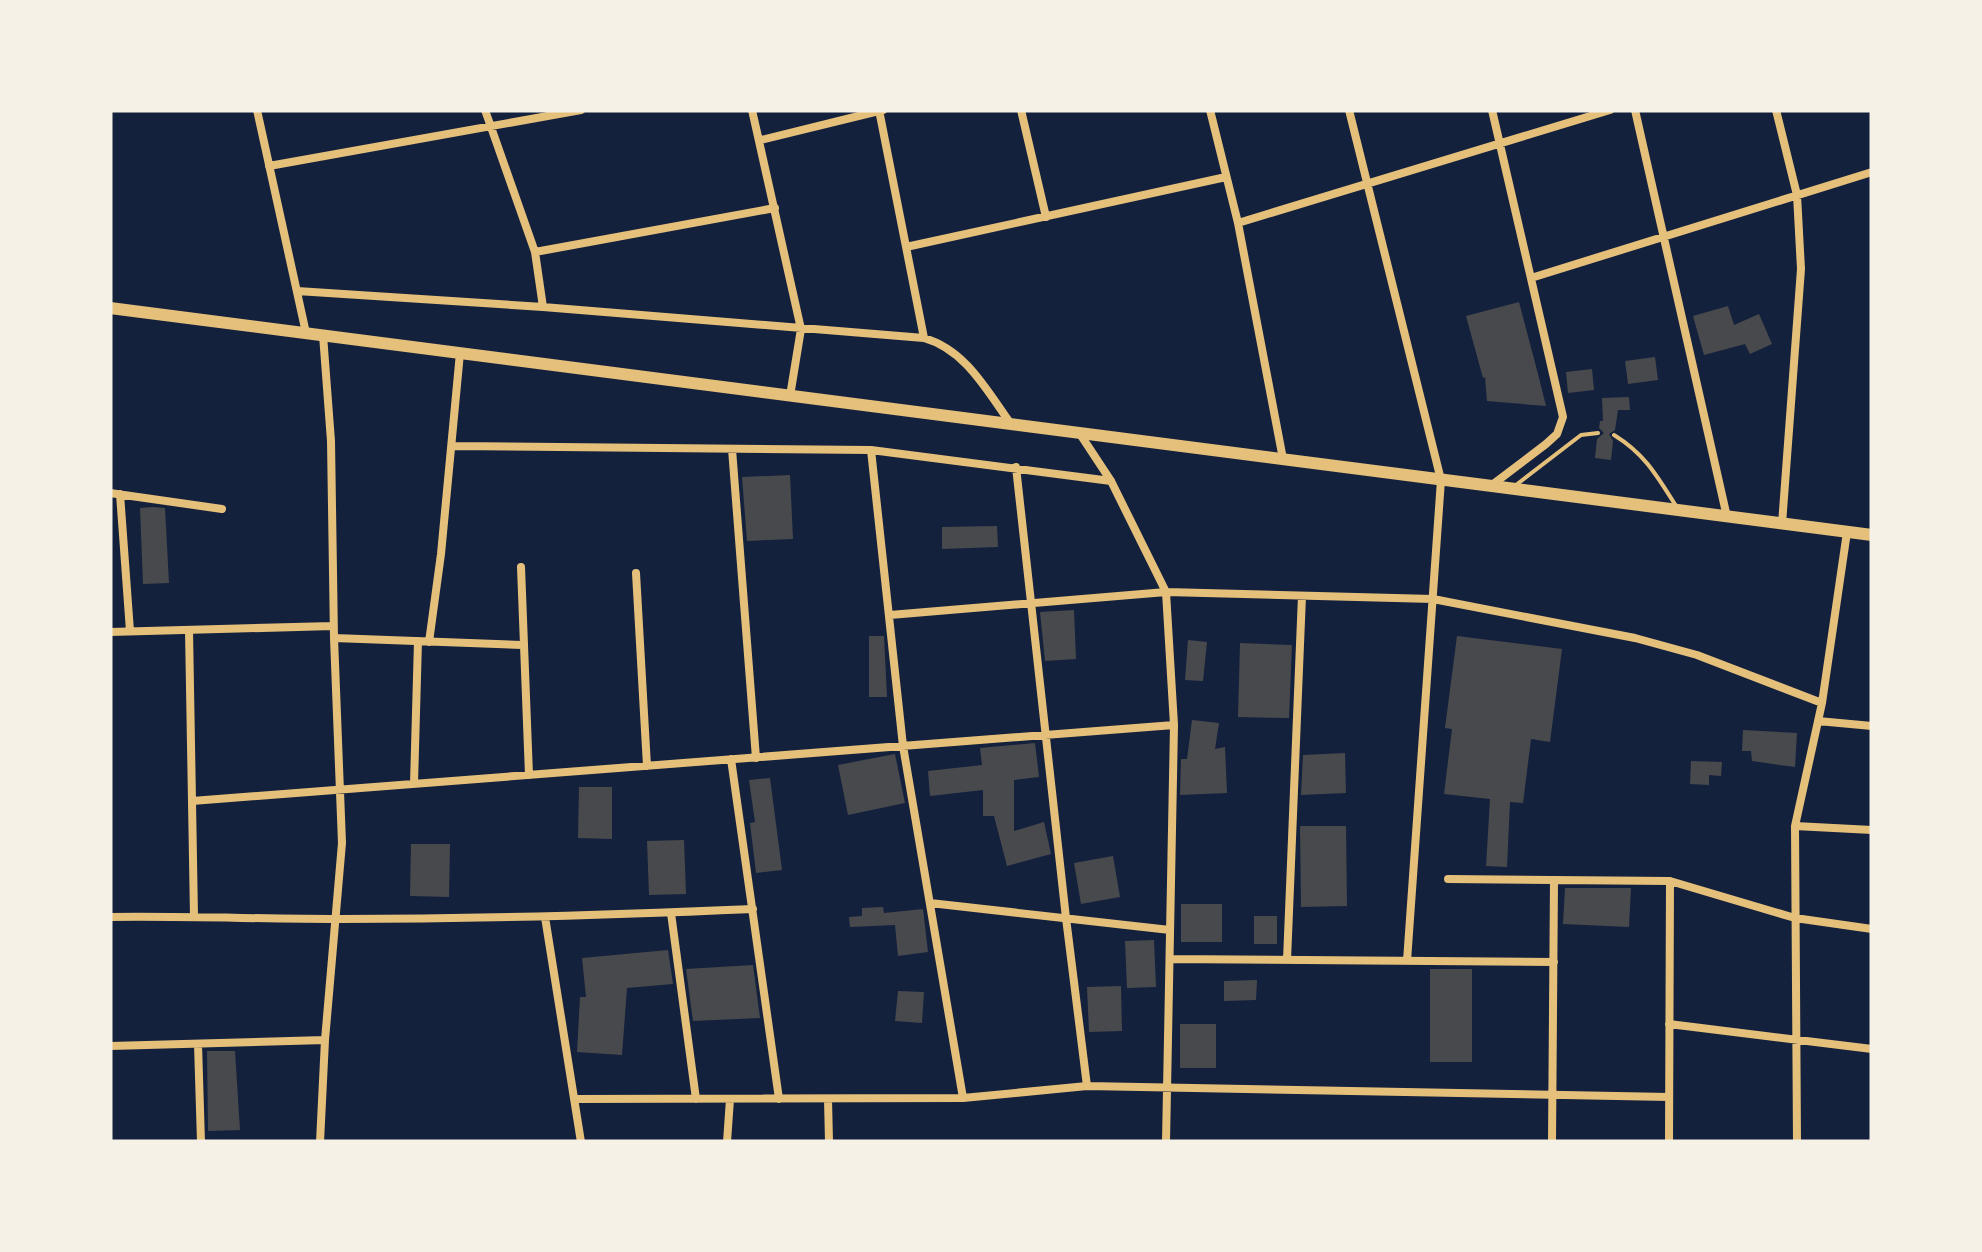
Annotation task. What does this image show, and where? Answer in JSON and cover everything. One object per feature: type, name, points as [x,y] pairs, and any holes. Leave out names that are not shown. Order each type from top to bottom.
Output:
[{"type":"highway","points":[[110,308],[1872,535]]},
{"type":"street","points":[[257,110],[306,333]]},
{"type":"street","points":[[486,110],[536,252],[543,307]]},
{"type":"street","points":[[269,166],[580,110]]},
{"type":"street","points":[[752,110],[802,329],[790,396]]},
{"type":"street","points":[[760,140],[880,110],[924,338]]},
{"type":"street","points":[[1021,110],[1046,216]]},
{"type":"street","points":[[1210,110],[1238,223],[1283,459]]},
{"type":"street","points":[[1349,110],[1441,480],[1407,961]]},
{"type":"street","points":[[1492,110],[1563,417],[1557,434],[1492,485]]},
{"type":"street","points":[[1238,223],[1610,110]]},
{"type":"street","points":[[1634,110],[1727,516]]},
{"type":"street","points":[[1776,110],[1798,195],[1800,269],[1782,524]]},
{"type":"street","points":[[1531,278],[1872,172]]},
{"type":"street","points":[[906,247],[1226,176]]},
{"type":"street","points":[[536,252],[775,208]]},
{"type":"street","points":[[297,291],[924,338],[940,342],[967,364],[1012,424]]},
{"type":"street","points":[[320,1142],[342,843],[333,626],[331,441],[323,336]]},
{"type":"street","points":[[429,642],[460,353]]},
{"type":"street","points":[[1079,433],[1111,482],[1166,592],[1174,726],[1166,1142]]},
{"type":"street","points":[[452,446],[870,450],[1111,482]]},
{"type":"street","points":[[732,449],[756,758]]},
{"type":"street","points":[[870,450],[903,746],[963,1098]]},
{"type":"street","points":[[1016,467],[1088,1086]]},
{"type":"street","points":[[130,631],[115,493],[222,508]]},
{"type":"street","points":[[1797,1142],[1795,826],[1822,703],[1847,532]]},
{"type":"street","points":[[521,567],[529,775]]},
{"type":"street","points":[[636,573],[647,766]]},
{"type":"street","points":[[890,615],[1166,592],[1433,599],[1636,638],[1697,655],[1822,703]]},
{"type":"street","points":[[1286,960],[1302,596]]},
{"type":"street","points":[[110,632],[333,626]]},
{"type":"street","points":[[189,630],[194,916]]},
{"type":"street","points":[[334,638],[522,645]]},
{"type":"street","points":[[414,784],[418,641]]},
{"type":"street","points":[[1818,720],[1872,726]]},
{"type":"street","points":[[192,801],[1174,726]]},
{"type":"street","points":[[731,760],[780,1099]]},
{"type":"street","points":[[1795,826],[1872,830]]},
{"type":"street","points":[[1448,879],[1670,881],[1796,918],[1872,929]]},
{"type":"street","points":[[1552,1142],[1554,880]]},
{"type":"street","points":[[1670,881],[1670,1142]]},
{"type":"street","points":[[930,903],[1170,930]]},
{"type":"street","points":[[110,917],[545,917],[753,910]]},
{"type":"street","points":[[671,913],[696,1099]]},
{"type":"street","points":[[545,917],[582,1142]]},
{"type":"street","points":[[1170,959],[1554,962]]},
{"type":"street","points":[[1669,1024],[1872,1050]]},
{"type":"street","points":[[110,1046],[325,1040]]},
{"type":"street","points":[[198,1044],[201,1142]]},
{"type":"street","points":[[574,1099],[963,1098],[1088,1086],[1669,1097]]},
{"type":"street","points":[[726,1142],[730,1099]]},
{"type":"street","points":[[828,1099],[829,1142]]},
{"type":"lane","points":[[1512,488],[1581,436],[1598,433]]},
{"type":"lane","points":[[1614,436],[1646,460],[1678,510]]},
{"type":"building","points":[[1519,302],[1546,406],[1487,401],[1485,377],[1466,316]]},
{"type":"building","points":[[1728,306],[1734,325],[1759,314],[1772,344],[1750,354],[1745,344],[1704,355],[1693,316]]},
{"type":"building","points":[[1655,357],[1658,380],[1628,384],[1625,361]]},
{"type":"building","points":[[1592,369],[1594,390],[1568,393],[1566,372]]},
{"type":"building","points":[[1629,397],[1630,410],[1618,410],[1615,430],[1609,434],[1613,441],[1611,460],[1595,458],[1597,439],[1604,433],[1599,428],[1603,421],[1602,398]]},
{"type":"building","points":[[790,475],[793,539],[747,541],[742,477]]},
{"type":"building","points":[[140,508],[165,508],[169,583],[143,584]]},
{"type":"building","points":[[997,526],[998,547],[942,549],[942,527]]},
{"type":"building","points":[[1074,610],[1076,659],[1045,661],[1040,612]]},
{"type":"building","points":[[869,636],[884,636],[887,697],[869,697]]},
{"type":"building","points":[[1457,636],[1562,649],[1550,742],[1531,739],[1523,803],[1510,802],[1507,867],[1486,866],[1490,799],[1444,794],[1452,729],[1445,728]]},
{"type":"building","points":[[1188,640],[1207,642],[1203,681],[1185,680]]},
{"type":"building","points":[[1240,643],[1292,645],[1289,718],[1238,717]]},
{"type":"building","points":[[1192,720],[1219,723],[1215,749],[1225,747],[1227,793],[1180,795],[1181,759],[1187,759]]},
{"type":"building","points":[[1743,730],[1797,733],[1795,767],[1752,761],[1751,751],[1742,751]]},
{"type":"building","points":[[1035,743],[1039,777],[1014,780],[1014,831],[1044,822],[1051,854],[1007,866],[994,816],[983,816],[983,790],[930,796],[928,771],[982,765],[980,748]]},
{"type":"building","points":[[1345,753],[1346,793],[1301,795],[1303,755]]},
{"type":"building","points":[[895,754],[905,803],[848,815],[838,765]]},
{"type":"building","points":[[1691,761],[1722,762],[1721,776],[1709,775],[1709,785],[1690,784]]},
{"type":"building","points":[[770,778],[782,870],[756,873],[749,780]]},
{"type":"building","points":[[579,787],[612,787],[612,839],[578,838]]},
{"type":"building","points":[[1300,826],[1346,826],[1347,906],[1301,907]]},
{"type":"building","points":[[684,840],[686,894],[649,895],[647,841]]},
{"type":"building","points":[[411,844],[450,844],[449,897],[410,896]]},
{"type":"building","points":[[1113,856],[1120,897],[1081,904],[1074,863]]},
{"type":"building","points":[[1565,888],[1631,888],[1629,927],[1563,924]]},
{"type":"building","points":[[1181,904],[1222,904],[1222,942],[1181,942]]},
{"type":"building","points":[[883,907],[884,913],[923,909],[928,952],[898,956],[895,925],[850,927],[849,917],[862,916],[862,908]]},
{"type":"building","points":[[1254,916],[1277,916],[1277,944],[1254,944]]},
{"type":"building","points":[[1154,940],[1156,987],[1127,988],[1125,941]]},
{"type":"building","points":[[668,950],[673,984],[627,988],[622,1055],[577,1052],[580,997],[586,997],[582,958]]},
{"type":"building","points":[[753,965],[760,1018],[693,1021],[686,969]]},
{"type":"building","points":[[1430,969],[1472,969],[1472,1062],[1430,1062]]},
{"type":"building","points":[[1257,980],[1256,1000],[1224,1001],[1224,981]]},
{"type":"building","points":[[1121,986],[1122,1031],[1089,1032],[1087,987]]},
{"type":"building","points":[[898,991],[924,992],[922,1023],[895,1021]]},
{"type":"building","points":[[1180,1024],[1216,1024],[1216,1068],[1180,1068]]},
{"type":"building","points":[[207,1051],[235,1051],[240,1130],[208,1131]]}]
